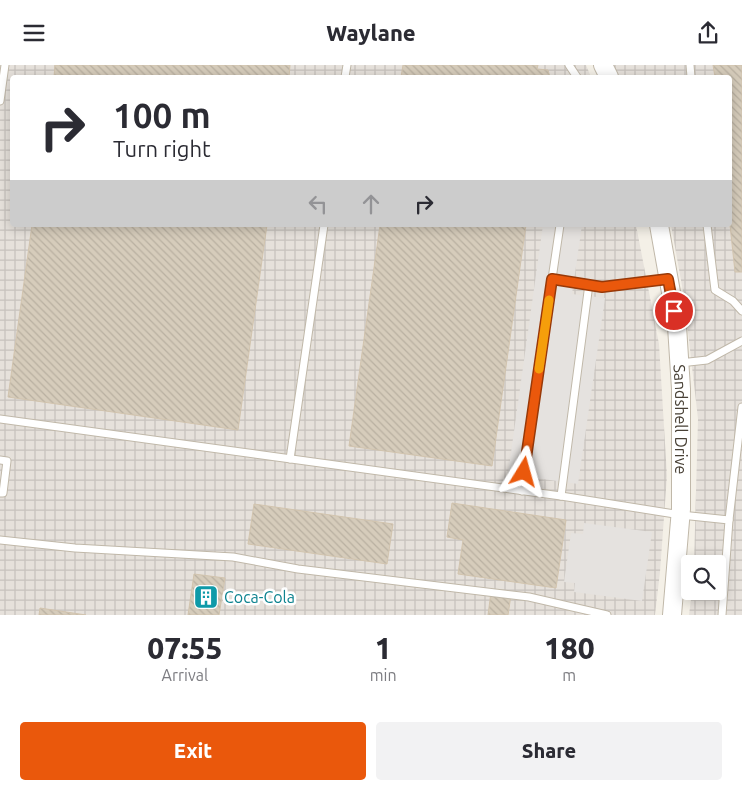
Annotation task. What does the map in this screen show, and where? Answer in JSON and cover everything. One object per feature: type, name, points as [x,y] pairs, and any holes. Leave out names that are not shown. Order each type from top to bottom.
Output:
[{"type":"street","name":"Sandshell Drive","points":[[659,227],[677,326],[681,389],[681,515],[672,615]]},
{"type":"lane","points":[[0,101],[5,65]]},
{"type":"lane","points":[[290,459],[324,227]]},
{"type":"lane","points":[[522,491],[560,227]]},
{"type":"lane","points":[[707,227],[715,291],[733,301],[742,311]]},
{"type":"lane","points":[[552,279],[602,287],[668,279]]},
{"type":"lane","points":[[561,497],[589,285]]},
{"type":"lane","points":[[679,363],[707,359],[742,341]]},
{"type":"lane","points":[[722,615],[729,520],[742,407]]},
{"type":"lane","points":[[0,419],[522,491],[681,515],[729,520]]},
{"type":"lane","points":[[0,460],[7,461],[3,493],[0,493]]},
{"type":"lane","points":[[0,540],[75,548],[233,557],[298,569],[529,597],[607,615]]},
{"type":"shaded area","points":[[0,65],[586,65],[590,75],[10,75],[10,227],[636,227],[659,344],[667,476],[655,615],[0,615]]},
{"type":"shaded area","points":[[613,65],[742,65],[742,615],[689,615],[691,600],[726,600],[726,555],[694,555],[698,419],[684,297],[671,227],[732,227],[732,75],[617,75]]},
{"type":"shaded area","points":[[543,227],[582,227],[572,294],[605,298],[578,484],[508,474]]},
{"type":"shaded area","points":[[584,523],[652,532],[642,601],[574,592],[575,583],[564,582],[571,533],[583,534]]},
{"type":"building","points":[[55,65],[290,65],[289,75],[54,75]]},
{"type":"building","points":[[403,65],[538,65],[537,69],[548,70],[549,75],[401,75]]},
{"type":"building","points":[[713,65],[742,65],[742,272],[735,272],[730,227],[732,227],[732,75],[715,75]]},
{"type":"building","points":[[32,227],[267,227],[238,430],[8,397]]},
{"type":"building","points":[[380,227],[526,227],[492,466],[349,446]]},
{"type":"building","points":[[452,503],[566,520],[556,588],[458,574],[463,540],[447,537]]},
{"type":"building","points":[[254,504],[393,524],[387,564],[248,544]]},
{"type":"building","name":"Coca-Cola","points":[[194,574],[225,578],[219,615],[188,615]]},
{"type":"building","points":[[491,592],[511,595],[508,615],[488,615]]},
{"type":"building","points":[[40,608],[86,615],[39,615]]},
{"type":"slow traffic","points":[[539,369],[549,300]]},
{"type":"place","name":"Coca-Cola","points":[[206,597]]},
{"type":"route","points":[[524,472],[552,279],[602,287],[668,279],[674,311]]}]
